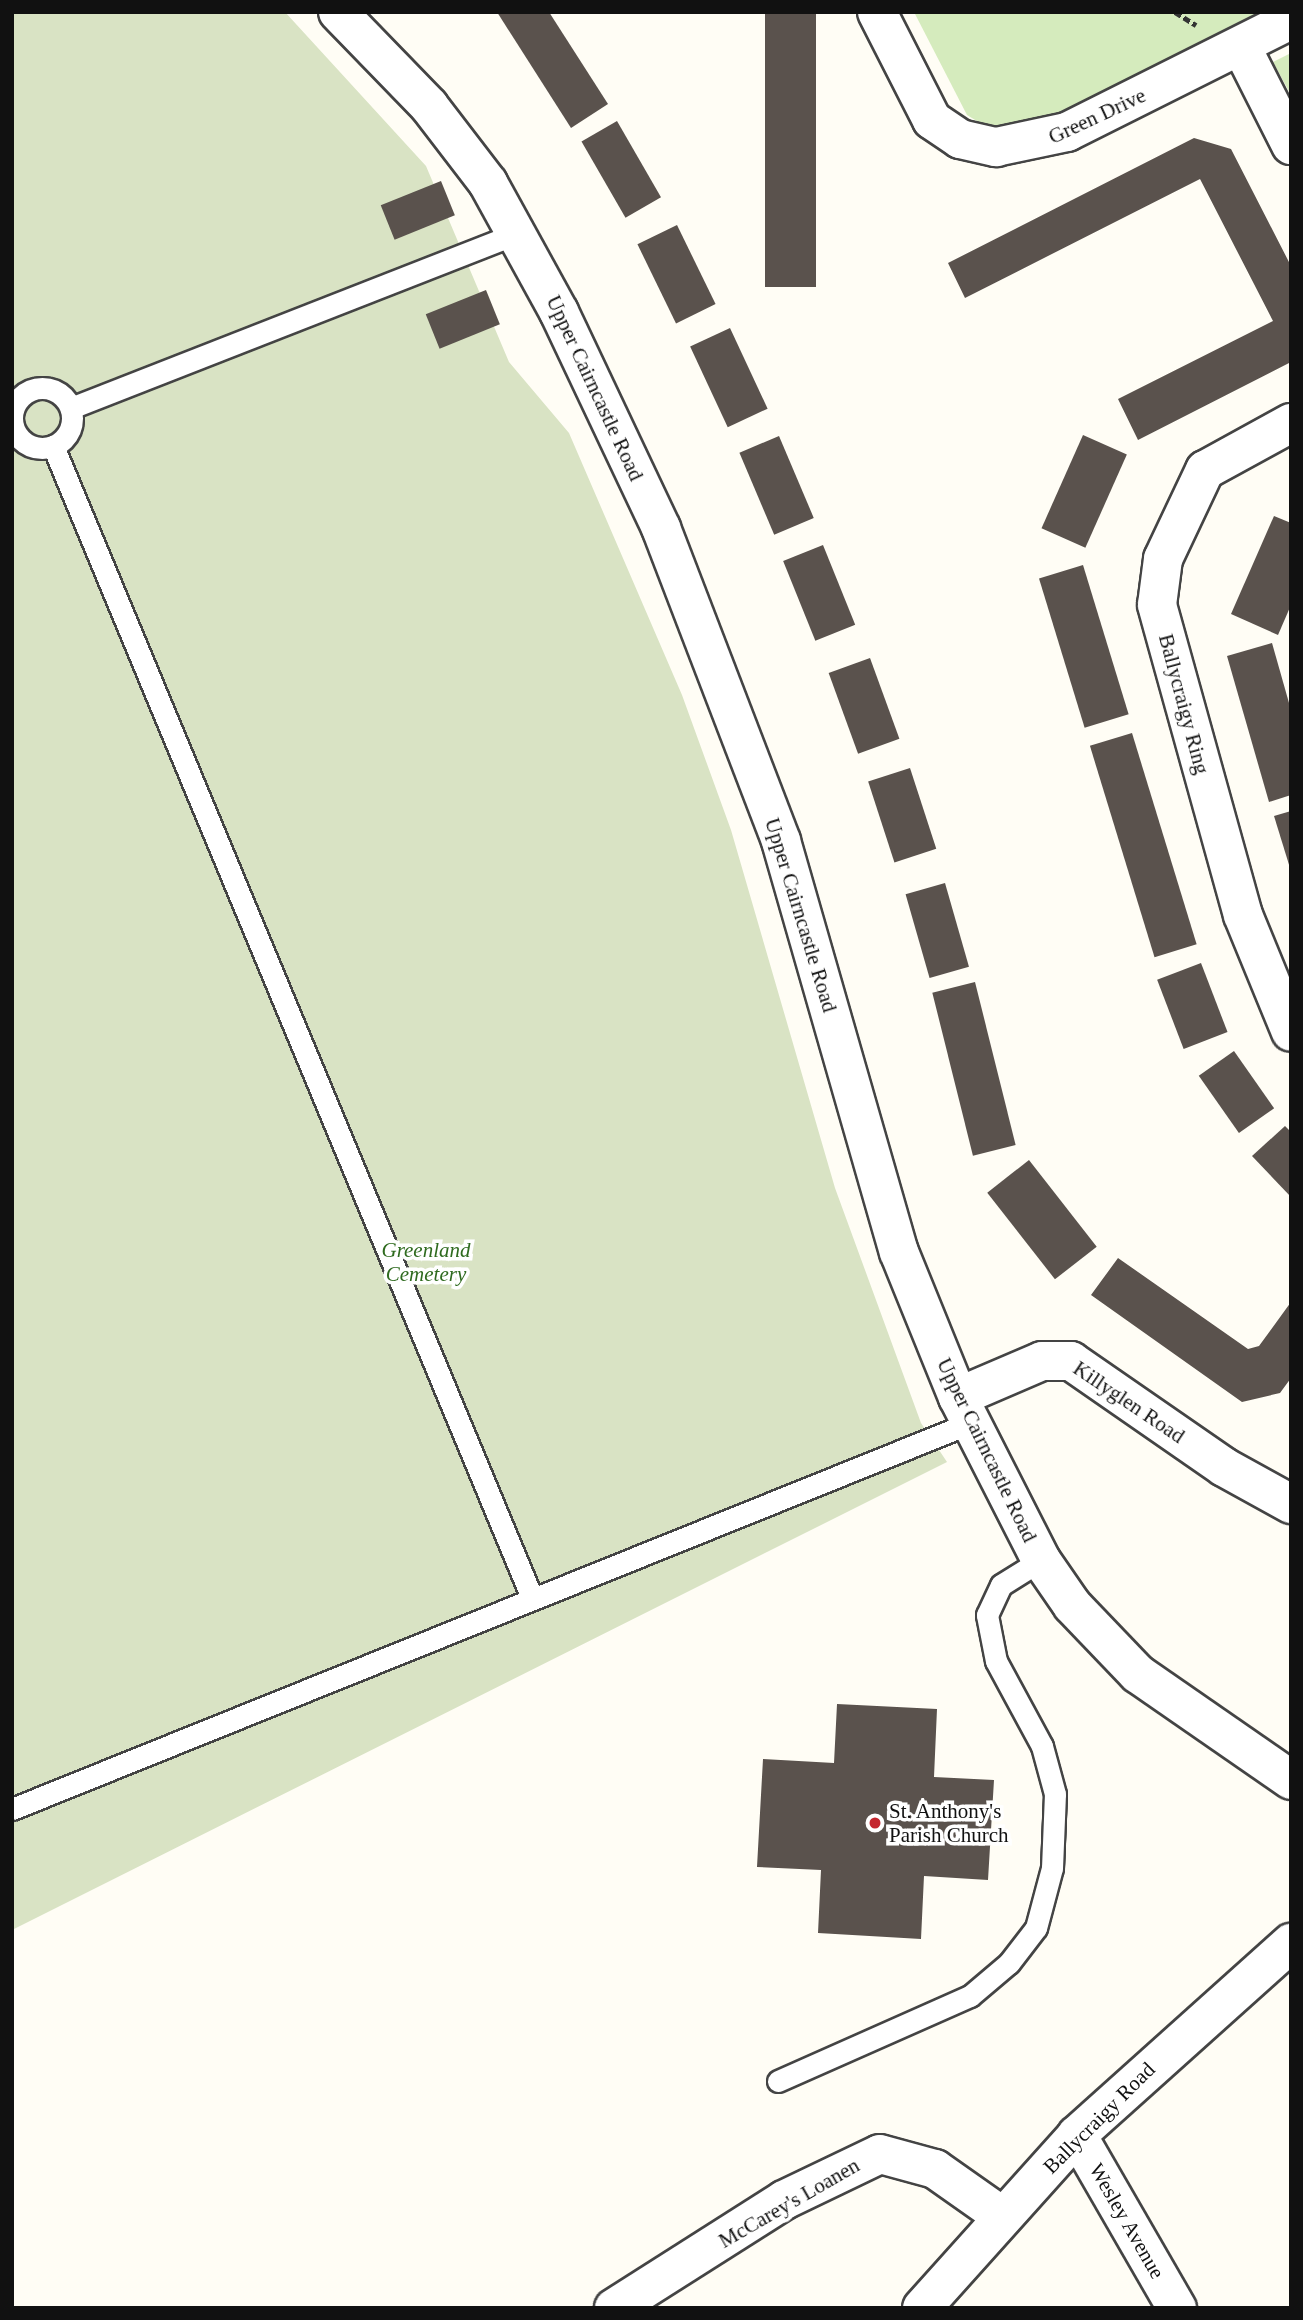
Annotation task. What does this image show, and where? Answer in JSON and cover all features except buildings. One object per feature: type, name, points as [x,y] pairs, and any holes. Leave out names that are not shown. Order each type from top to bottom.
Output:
[{"type":"street","name":"Upper Cairncastle Road","points":[[338,12],[454,136],[519,232],[695,608],[781,841],[899,1252],[964,1410],[1041,1560],[1072,1605],[1138,1674],[1291,1780]]},
{"type":"street","name":"Green Drive","points":[[877,12],[932,120],[960,139],[996,147],[1050,139],[1291,20]]},
{"type":"street","points":[[1241,46],[1291,145]]},
{"type":"street","name":"Ballycraigy Ring","points":[[1291,423],[1205,470],[1163,559],[1157,605],[1243,915],[1291,1032]]},
{"type":"street","name":"Killyglen Road","points":[[964,1410],[1042,1361],[1071,1361],[1224,1467],[1291,1504]]},
{"type":"street","name":"Ballycraigy Road","points":[[922,2308],[1077,2135],[1291,1943]]},
{"type":"street","name":"Wesley Avenue","points":[[1077,2135],[1177,2308]]},
{"type":"street","name":"McCarey's Loanen","points":[[614,2308],[784,2200],[880,2154],[935,2169],[1003,2217]]},
{"type":"lane","points":[[71,408],[519,232]]},
{"type":"lane","points":[[33,389],[60,393],[71,408],[71,426],[53,446],[28,444],[14,433],[16,402],[33,389]]},
{"type":"lane","points":[[53,446],[532,1598]]},
{"type":"lane","points":[[12,1809],[532,1598],[964,1410]]},
{"type":"lane","points":[[778,2081],[970,1996],[1009,1963],[1036,1928],[1052,1868],[1055,1794],[1042,1746],[996,1661],[987,1615],[1001,1585],[1041,1560]]},
{"type":"green space","name":"Greenland Cemetery","points":[[12,12],[285,12],[426,166],[509,362],[569,433],[682,695],[731,830],[835,1188],[921,1423],[947,1462],[12,1930]]},
{"type":"green space","points":[[914,12],[1274,12],[1019,133],[998,134],[967,115]]},
{"type":"green space","points":[[1291,53],[1291,95],[1273,62]]},
{"type":"place","name":"St. Anthony's Parish Church","points":[[875,1823]]}]
